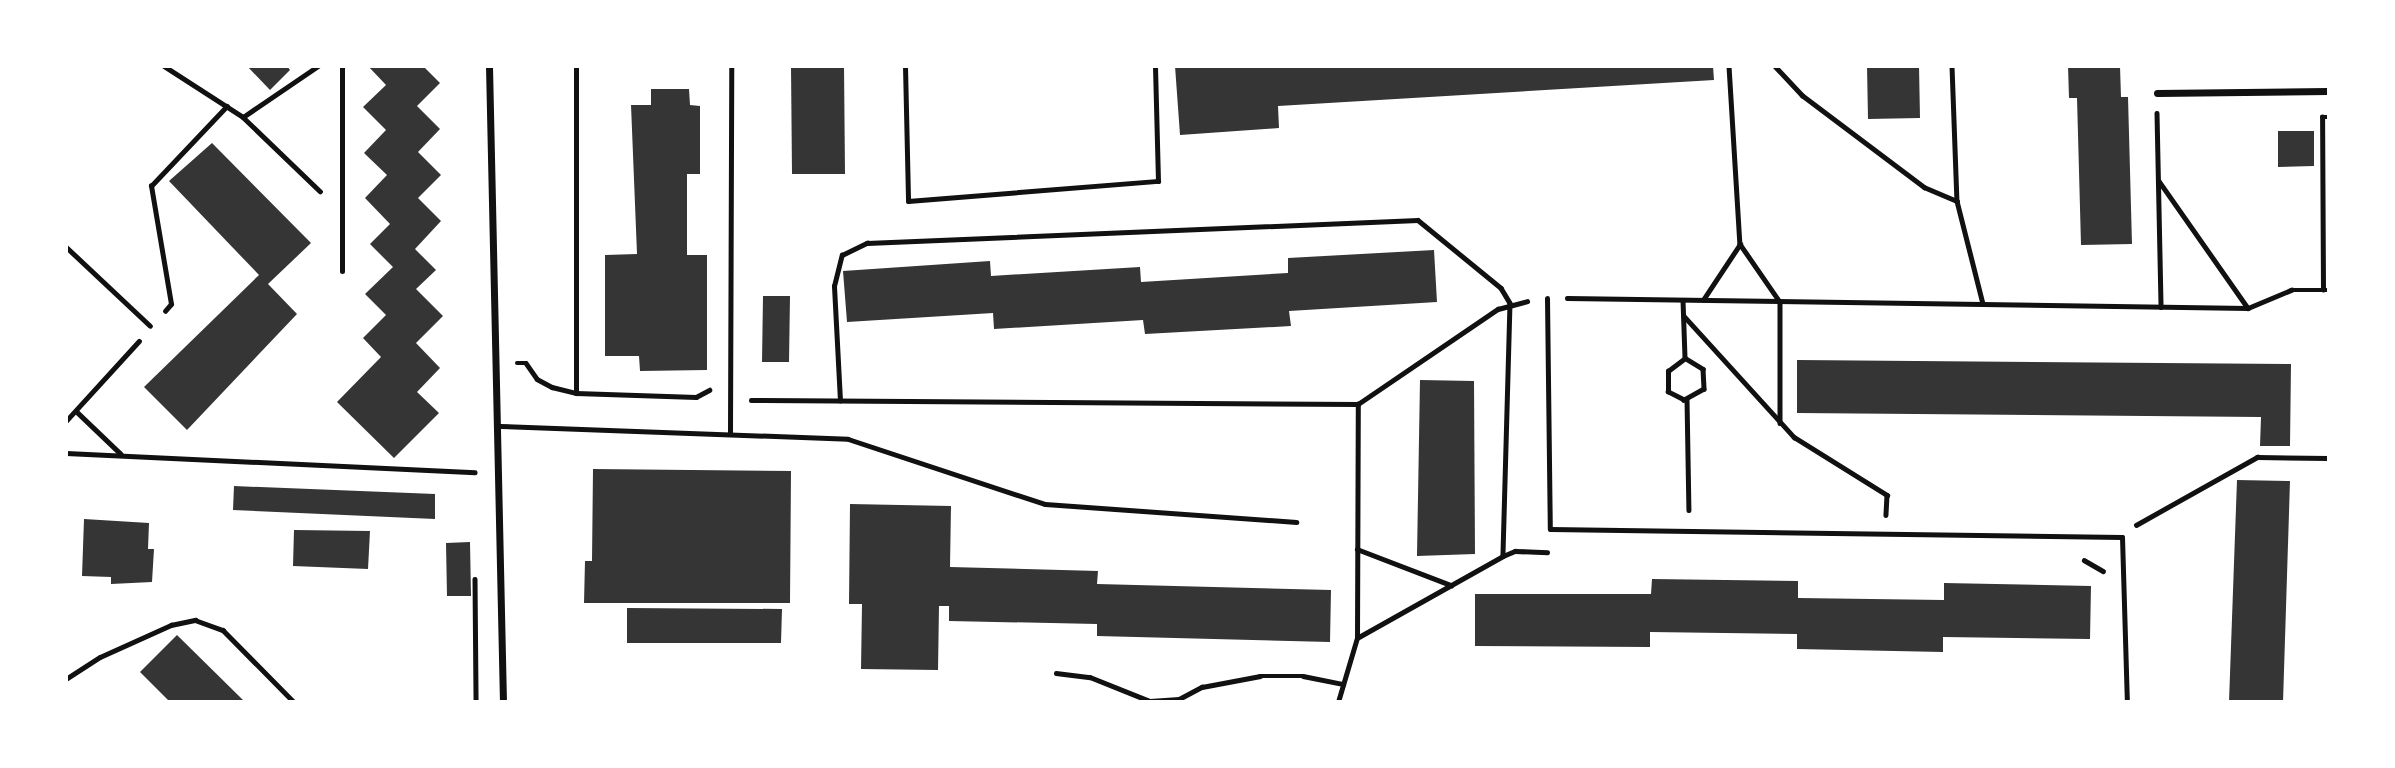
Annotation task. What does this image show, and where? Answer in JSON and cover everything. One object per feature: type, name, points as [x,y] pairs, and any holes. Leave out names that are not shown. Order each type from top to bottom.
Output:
[{"type":"street","points":[[489,66],[499,364],[503,702]]},
{"type":"street","points":[[2157,93],[2329,91]]},
{"type":"lane","points":[[342,66],[342,271]]},
{"type":"lane","points":[[730,435],[731,66]]},
{"type":"lane","points":[[905,66],[908,201],[1158,181],[1155,66]]},
{"type":"lane","points":[[66,247],[150,326]]},
{"type":"lane","points":[[1547,298],[1550,529],[2122,537],[2127,702]]},
{"type":"lane","points":[[500,426],[848,439],[1045,504],[1296,522]]},
{"type":"path","points":[[164,66],[243,117],[323,194]]},
{"type":"path","points":[[243,117],[318,66]]},
{"type":"path","points":[[576,66],[576,393]]},
{"type":"path","points":[[1729,66],[1740,244],[1780,302],[1780,423]]},
{"type":"path","points":[[1775,66],[1802,95],[1924,187],[1957,201]]},
{"type":"path","points":[[1952,66],[1957,201],[1983,304]]},
{"type":"path","points":[[2157,93],[2161,307]]},
{"type":"path","points":[[66,421],[170,304],[151,186],[227,106]]},
{"type":"path","points":[[2322,290],[2322,117],[2329,117]]},
{"type":"path","points":[[2159,181],[2248,308]]},
{"type":"path","points":[[839,401],[834,286],[842,255],[867,243],[1418,220],[1501,288],[1510,303],[1503,556]]},
{"type":"path","points":[[1703,300],[1740,244]]},
{"type":"path","points":[[1683,300],[1685,358]]},
{"type":"path","points":[[1684,316],[1794,438],[1887,495],[1886,534]]},
{"type":"path","points":[[1685,358],[1703,369],[1703,388],[1687,399]]},
{"type":"path","points":[[1685,358],[1668,371],[1668,392],[1687,399]]},
{"type":"path","points":[[499,364],[526,363],[537,379],[576,393],[696,397],[707,390],[731,399]]},
{"type":"path","points":[[1687,399],[1690,531]]},
{"type":"path","points":[[1338,702],[1357,638],[1358,404]]},
{"type":"path","points":[[76,411],[122,455]]},
{"type":"path","points":[[66,453],[475,472]]},
{"type":"path","points":[[2122,537],[2147,515],[2257,457],[2329,458]]},
{"type":"path","points":[[475,458],[475,485]]},
{"type":"path","points":[[1357,550],[1451,585]]},
{"type":"path","points":[[1357,638],[1503,556],[1515,551],[1556,552]]},
{"type":"path","points":[[2080,558],[2096,564],[2110,578]]},
{"type":"path","points":[[475,566],[476,702]]},
{"type":"path","points":[[66,679],[100,657],[171,625],[195,620],[223,630],[294,702]]},
{"type":"path","points":[[1055,673],[1090,677],[1150,701],[1179,699],[1202,687],[1260,676],[1303,676],[1343,684]]},
{"type":"building","points":[[247,66],[287,66],[290,70],[270,90]]},
{"type":"building","points":[[368,66],[423,66],[440,83],[417,106],[440,129],[418,152],[441,175],[418,198],[441,221],[415,249],[436,270],[416,289],[443,316],[416,343],[440,368],[417,392],[439,413],[394,458],[337,402],[381,357],[363,338],[386,315],[365,294],[393,267],[370,244],[390,224],[365,198],[387,175],[364,153],[386,130],[363,107],[386,85]]},
{"type":"building","points":[[791,66],[844,66],[845,174],[792,174]]},
{"type":"building","points":[[1175,66],[1713,66],[1714,80],[1278,106],[1279,128],[1180,135]]},
{"type":"building","points":[[1867,66],[1919,66],[1920,118],[1868,119]]},
{"type":"building","points":[[2068,66],[2120,66],[2121,97],[2128,97],[2132,244],[2081,245],[2077,98],[2069,98]]},
{"type":"building","points":[[651,89],[689,89],[690,105],[700,106],[700,174],[687,174],[687,255],[707,255],[707,370],[640,371],[639,356],[605,356],[605,255],[637,254],[631,105],[651,105]]},
{"type":"building","points":[[2278,131],[2314,131],[2314,166],[2278,167]]},
{"type":"building","points":[[212,143],[311,243],[268,284],[297,314],[187,430],[144,387],[259,275],[169,181]]},
{"type":"building","points":[[1434,250],[1437,302],[1289,311],[1291,326],[1145,334],[1143,320],[994,329],[993,313],[847,322],[843,271],[990,261],[991,276],[1140,267],[1141,282],[1288,273],[1288,258]]},
{"type":"building","points":[[763,296],[790,296],[789,362],[762,362]]},
{"type":"building","points":[[1797,360],[2291,364],[2290,446],[2260,446],[2261,417],[1797,413]]},
{"type":"building","points":[[1420,380],[1474,381],[1475,554],[1417,556]]},
{"type":"building","points":[[593,469],[791,471],[790,603],[584,603],[585,561],[592,561]]},
{"type":"building","points":[[2237,480],[2290,481],[2283,702],[2229,702]]},
{"type":"building","points":[[234,486],[435,494],[435,519],[233,510]]},
{"type":"building","points":[[850,504],[951,506],[950,567],[1098,571],[1097,584],[1331,590],[1330,642],[1097,636],[1097,624],[949,621],[949,606],[939,606],[938,670],[861,669],[862,604],[849,604]]},
{"type":"building","points":[[84,519],[149,523],[148,549],[154,549],[152,582],[111,584],[111,577],[82,576]]},
{"type":"building","points":[[294,530],[370,531],[368,569],[293,566]]},
{"type":"building","points":[[470,542],[471,596],[447,596],[446,543]]},
{"type":"building","points":[[1652,579],[1798,581],[1798,598],[1944,600],[1944,583],[2091,586],[2090,639],[1943,637],[1943,652],[1797,649],[1797,634],[1650,632],[1650,647],[1475,646],[1475,594],[1651,594]]},
{"type":"building","points":[[627,608],[782,609],[781,643],[627,643]]},
{"type":"building","points":[[177,635],[245,702],[170,702],[140,672]]}]
